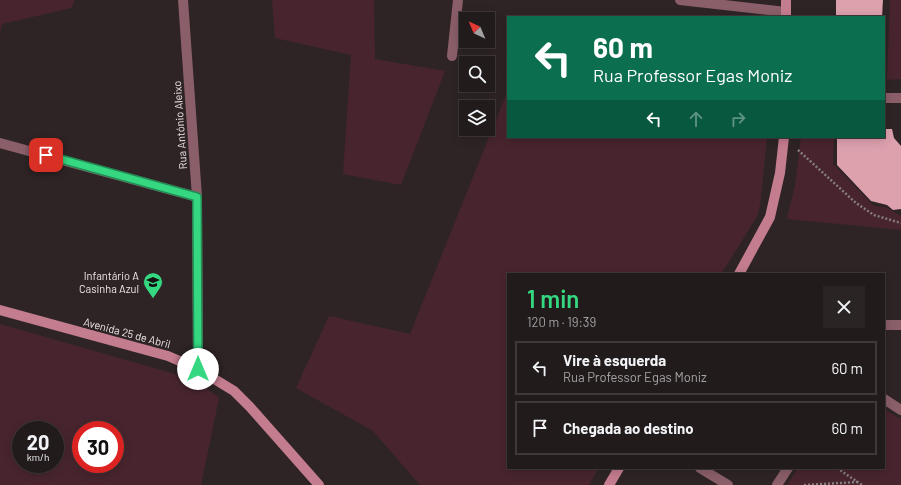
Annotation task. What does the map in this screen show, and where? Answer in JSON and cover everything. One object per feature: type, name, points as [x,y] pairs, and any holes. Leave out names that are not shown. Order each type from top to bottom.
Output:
[{"type":"main road","points":[[786,0],[786,14]]},
{"type":"main road","points":[[740,273],[770,217],[780,173],[784,138]]},
{"type":"main road","name":"Avenida 25 de Abril","points":[[0,310],[168,356],[198,369],[228,388],[250,407],[319,485]]},
{"type":"main road","points":[[609,485],[618,469]]},
{"type":"street","name":"Rua António Aleixo","points":[[183,0],[197,197],[198,369]]},
{"type":"street","points":[[452,56],[458,0]]},
{"type":"street","points":[[680,0],[786,14]]},
{"type":"street","points":[[885,98],[901,98]]},
{"type":"street","points":[[0,143],[197,197]]},
{"type":"street","points":[[885,325],[901,325]]},
{"type":"street","points":[[885,400],[901,410]]},
{"type":"street","points":[[702,469],[728,485]]},
{"type":"street","points":[[777,485],[787,469]]},
{"type":"path","points":[[785,138],[856,203],[874,215],[901,223]]},
{"type":"path","points":[[838,469],[862,485]]},
{"type":"path","points":[[804,485],[858,482]]},
{"type":"shaded area","points":[[0,0],[75,0],[71,8],[2,24],[0,35]]},
{"type":"shaded area","points":[[272,0],[374,0],[375,59],[445,71],[401,185],[343,174],[351,55],[275,38]]},
{"type":"shaded area","points":[[890,0],[901,0],[901,79],[887,80]]},
{"type":"shaded area","points":[[507,92],[507,138],[767,138],[758,215],[722,273],[507,273],[507,469],[598,469],[589,485],[420,485],[373,431],[296,388],[329,316],[410,334],[490,136],[495,136],[495,122]]},
{"type":"shaded area","points":[[801,138],[834,138],[833,164],[874,206],[885,207],[901,216],[901,230],[787,219],[795,185]]},
{"type":"shaded area","points":[[0,324],[196,380],[219,398],[201,485],[0,485]]},
{"type":"shaded area","points":[[885,410],[901,419],[901,485],[787,485],[797,469],[885,469]]},
{"type":"building","points":[[836,0],[883,0],[882,16],[836,16]]},
{"type":"building","points":[[885,129],[892,129],[894,138],[901,146],[901,209],[893,210],[887,205],[871,201],[837,165],[837,138],[885,138]]},
{"type":"place","name":"Infantário A Casinha Azul","points":[[153,299]]},
{"type":"route","points":[[46,155],[197,197],[198,369]]}]
